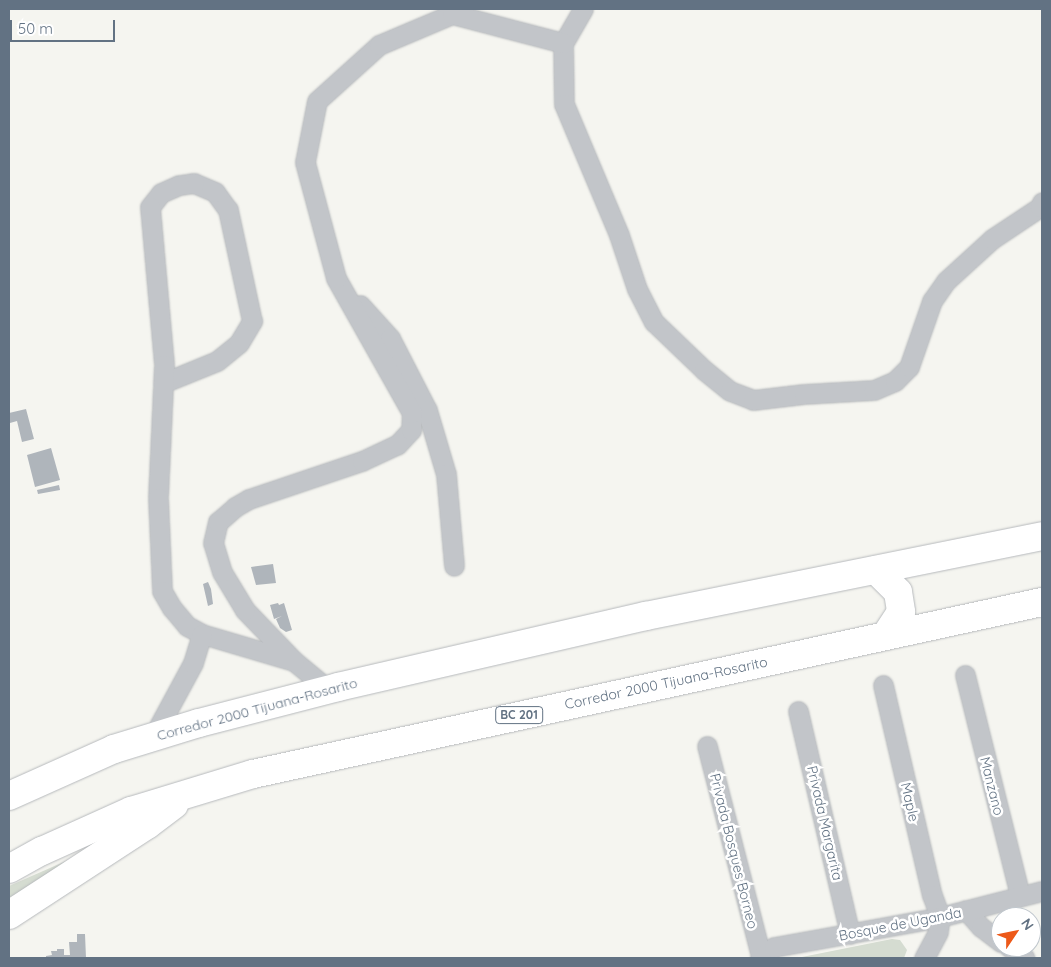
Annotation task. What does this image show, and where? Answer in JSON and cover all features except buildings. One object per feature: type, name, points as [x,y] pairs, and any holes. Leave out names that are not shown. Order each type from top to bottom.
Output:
[{"type":"highway","name":"Corredor 2000 Tijuana-Rosarito","points":[[9,796],[114,749],[328,690],[646,616],[1042,536]]},
{"type":"highway","points":[[876,570],[898,592],[901,612],[886,635]]},
{"type":"highway","name":"Corredor 2000 Tijuana-Rosarito","points":[[9,869],[106,822],[192,792],[253,774],[1042,602]]},
{"type":"highway","points":[[9,915],[147,826],[192,792]]},
{"type":"street","points":[[582,9],[563,43],[564,104],[620,235],[637,289],[654,322],[704,370],[730,391],[753,400],[804,394],[874,390],[895,381],[909,366],[932,301],[946,281],[992,239],[1042,202]]},
{"type":"street","points":[[328,690],[294,661],[245,610],[222,572],[213,543],[218,522],[235,507],[249,499],[362,460],[397,445],[411,430],[412,414],[336,278],[305,162],[317,101],[379,45],[452,14],[563,43]]},
{"type":"street","points":[[163,383],[217,361],[239,342],[252,321],[228,210],[215,192],[194,183],[179,185],[161,193],[150,207],[163,383],[158,498],[162,591],[172,608],[187,626],[202,634],[294,661]]},
{"type":"street","points":[[336,278],[390,338],[427,410],[446,474],[454,566]]},
{"type":"street","points":[[153,737],[192,662],[202,634]]},
{"type":"street","name":"Manzano","points":[[964,675],[1020,896]]},
{"type":"street","name":"Maple","points":[[883,685],[932,894],[940,917]]},
{"type":"street","name":"Privada Margarita","points":[[798,712],[850,934]]},
{"type":"street","name":"Privada Bosques Borneo","points":[[708,746],[760,957]]},
{"type":"street","name":"Bosque de Uganda","points":[[760,957],[774,947],[940,917],[1042,891]]},
{"type":"street","points":[[966,910],[981,927],[991,934]]},
{"type":"street","points":[[924,958],[938,932],[940,917]]},
{"type":"shaded area","points":[[116,839],[9,910],[9,886]]},
{"type":"shaded area","points":[[892,939],[900,940],[907,950],[904,958],[797,958]]}]
